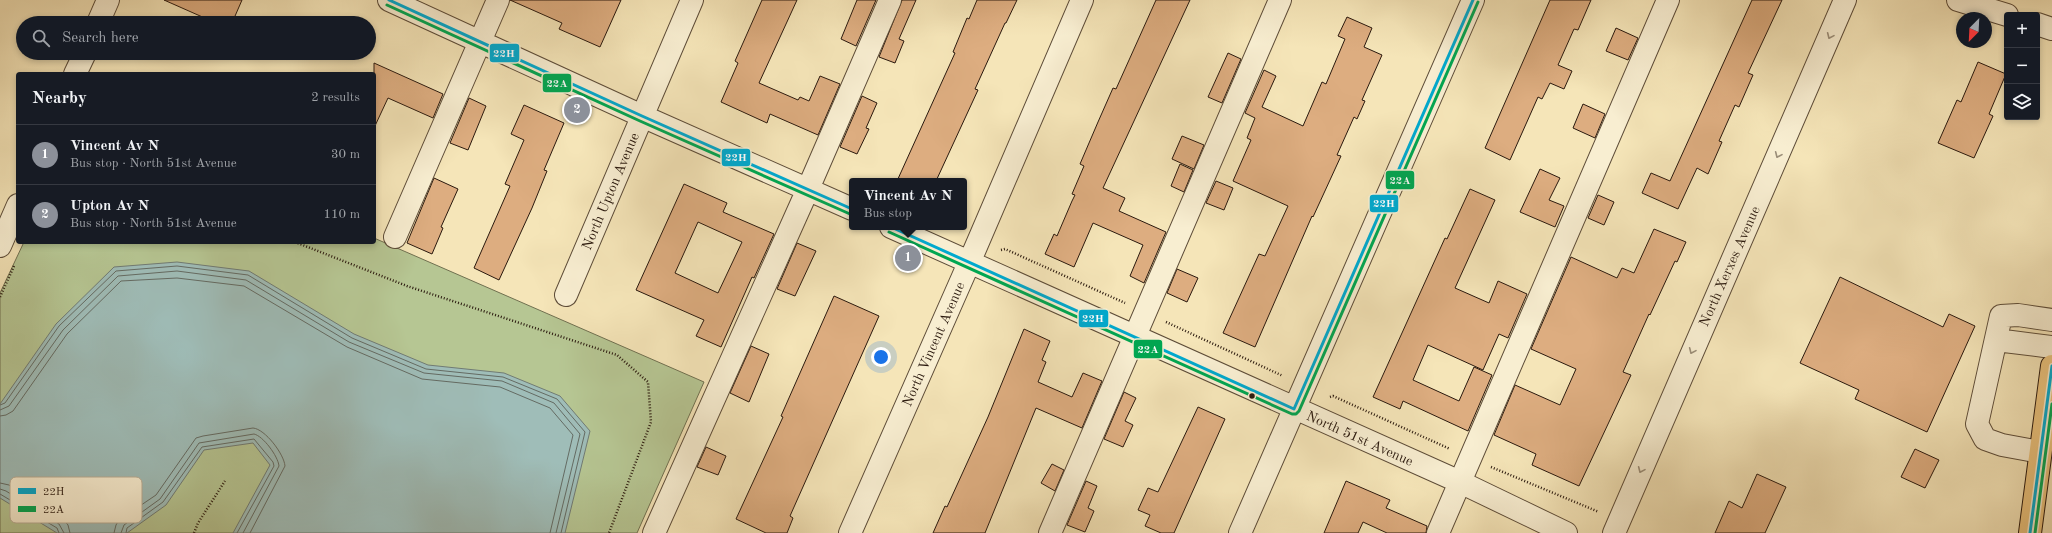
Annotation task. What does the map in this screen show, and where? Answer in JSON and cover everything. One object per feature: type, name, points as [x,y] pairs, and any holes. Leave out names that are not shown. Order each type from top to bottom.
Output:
[{"type":"main road","points":[[2030,533],[2052,366]]},
{"type":"street","points":[[101,16],[108,0]]},
{"type":"street","points":[[389,0],[642,116],[849,208]]},
{"type":"street","points":[[395,237],[498,0]]},
{"type":"street","name":"North Upton Avenue","points":[[566,295],[692,0]]},
{"type":"street","points":[[654,533],[808,190],[890,0]]},
{"type":"street","name":"North Vincent Avenue","points":[[850,533],[969,263],[1082,0]]},
{"type":"street","points":[[1050,533],[1280,0]]},
{"type":"street","points":[[1240,533],[1473,0]]},
{"type":"street","points":[[1438,533],[1668,0]]},
{"type":"street","name":"North Xerxes Avenue","points":[[1614,533],[1845,0]]},
{"type":"street","points":[[1958,0],[2004,14]]},
{"type":"street","points":[[2040,25],[2052,29]]},
{"type":"street","points":[[77,72],[82,60]]},
{"type":"street","points":[[0,246],[16,210]]},
{"type":"street","name":"North 51st Avenue","points":[[898,230],[1294,409],[1460,482],[1566,533]]},
{"type":"street","points":[[2040,452],[2002,445],[1984,439],[1977,424],[2001,316],[2018,315],[2052,320]]},
{"type":"street","points":[[1996,340],[2052,347]]},
{"type":"path","points":[[300,244],[406,286],[617,355],[648,382],[651,422],[609,533]]},
{"type":"path","points":[[0,296],[16,261]]},
{"type":"path","points":[[194,533],[198,523],[225,481]]},
{"type":"green space","points":[[376,239],[704,382],[637,533],[0,533],[0,293],[23,244],[376,244]]},
{"type":"water","points":[[177,262],[249,271],[354,334],[428,365],[504,373],[560,396],[590,431],[565,533],[233,533],[270,465],[253,443],[204,450],[166,505],[142,522],[142,477],[10,477],[10,504],[0,498],[0,404],[56,324],[114,267]]},
{"type":"water","points":[[41,523],[141,523],[127,533],[57,533]]},
{"type":"building","points":[[164,0],[242,0],[235,16],[200,16]]},
{"type":"building","points":[[510,0],[621,0],[600,47],[559,29],[562,23]]},
{"type":"building","points":[[762,0],[797,0],[759,83],[798,100],[800,97],[809,101],[820,76],[840,84],[818,135],[770,114],[767,123],[721,102],[738,63],[735,61]]},
{"type":"building","points":[[857,0],[876,0],[856,46],[841,39]]},
{"type":"building","points":[[902,0],[916,0],[899,39],[904,41],[895,63],[879,57]]},
{"type":"building","points":[[977,0],[1017,0],[975,89],[978,90],[937,178],[898,178],[955,53],[953,52],[967,18],[969,19]]},
{"type":"building","points":[[1156,0],[1190,0],[1103,188],[1125,198],[1119,211],[1166,232],[1144,283],[1130,276],[1143,245],[1093,223],[1074,267],[1045,254],[1054,234],[1057,236],[1075,195],[1072,194],[1084,166],[1080,164],[1098,122],[1113,88],[1116,89]]},
{"type":"building","points":[[1550,0],[1591,0],[1578,30],[1574,29],[1558,65],[1572,71],[1564,89],[1550,83],[1542,99],[1538,97],[1510,160],[1485,148]]},
{"type":"building","points":[[1752,0],[1782,0],[1748,73],[1753,75],[1739,107],[1735,105],[1719,141],[1722,142],[1708,174],[1697,168],[1678,209],[1642,193],[1651,173],[1670,181]]},
{"type":"building","points":[[1347,17],[1372,28],[1364,47],[1382,55],[1362,100],[1365,101],[1357,119],[1354,117],[1337,155],[1341,156],[1313,217],[1312,216],[1255,347],[1223,333],[1259,254],[1265,256],[1288,206],[1233,181],[1251,140],[1247,138],[1255,118],[1245,113],[1264,70],[1276,76],[1262,107],[1303,126],[1322,82],[1326,84],[1345,39],[1338,36]]},
{"type":"building","points":[[1616,28],[1638,38],[1628,60],[1606,51]]},
{"type":"building","points":[[1228,53],[1241,59],[1222,103],[1208,97]]},
{"type":"building","points":[[1978,62],[2004,73],[2004,79],[1989,114],[1993,116],[1974,158],[1938,143],[1957,100],[1961,102]]},
{"type":"building","points":[[374,63],[443,94],[433,118],[388,98],[376,124],[376,72],[374,72]]},
{"type":"building","points":[[862,96],[877,103],[866,128],[869,129],[857,154],[840,147]]},
{"type":"building","points":[[469,98],[486,106],[468,150],[450,143]]},
{"type":"building","points":[[1583,104],[1605,114],[1595,138],[1573,128]]},
{"type":"building","points":[[524,105],[564,123],[544,170],[547,171],[532,208],[499,280],[474,268],[510,186],[505,184],[524,140],[511,134]]},
{"type":"building","points":[[1182,136],[1204,145],[1194,169],[1172,159]]},
{"type":"building","points":[[1180,164],[1193,170],[1184,192],[1171,186]]},
{"type":"building","points":[[1540,169],[1560,178],[1549,200],[1564,206],[1555,227],[1520,212]]},
{"type":"building","points":[[434,178],[458,189],[441,227],[443,228],[432,254],[407,243]]},
{"type":"building","points":[[1216,181],[1233,188],[1224,210],[1206,203]]},
{"type":"building","points":[[684,184],[727,203],[723,212],[774,234],[754,278],[752,277],[721,347],[696,336],[704,320],[636,290]],"holes":[[[698,222],[742,242],[718,293],[675,273]]]},
{"type":"building","points":[[1470,189],[1495,200],[1455,288],[1489,303],[1498,281],[1527,294],[1508,338],[1499,334],[1483,370],[1428,345],[1413,380],[1459,401],[1474,367],[1492,375],[1468,431],[1403,401],[1400,409],[1373,397],[1445,238],[1447,239]]},
{"type":"building","points":[[1598,195],[1614,202],[1604,225],[1588,218]]},
{"type":"building","points":[[1654,229],[1686,242],[1677,262],[1675,261],[1650,315],[1649,314],[1623,372],[1631,375],[1579,486],[1532,465],[1536,454],[1494,435],[1515,385],[1560,405],[1576,369],[1531,349],[1571,257],[1617,278],[1622,268],[1634,273]]},
{"type":"building","points":[[797,243],[816,251],[795,296],[777,289]]},
{"type":"building","points":[[1177,269],[1198,278],[1187,302],[1167,293]]},
{"type":"building","points":[[1840,277],[1943,327],[1949,314],[1975,326],[1927,432],[1855,399],[1859,390],[1800,363]]},
{"type":"building","points":[[834,296],[879,316],[790,516],[793,518],[787,533],[766,533],[736,519],[783,417],[781,416]]},
{"type":"building","points":[[1024,329],[1050,341],[1042,360],[1046,362],[1038,382],[1072,397],[1083,373],[1102,381],[1082,428],[1036,408],[985,533],[933,533],[945,506],[947,507],[988,417]]},
{"type":"building","points":[[751,346],[769,354],[749,402],[730,393]]},
{"type":"building","points":[[1124,392],[1136,398],[1125,421],[1133,425],[1123,447],[1104,439]]},
{"type":"building","points":[[1198,407],[1225,419],[1174,533],[1161,533],[1145,526],[1150,515],[1138,510],[1148,488],[1158,492]]},
{"type":"building","points":[[706,447],[726,456],[718,475],[697,467]]},
{"type":"building","points":[[1915,449],[1939,460],[1925,488],[1901,477]]},
{"type":"building","points":[[1052,464],[1064,470],[1055,491],[1041,483]]},
{"type":"building","points":[[1757,474],[1786,487],[1765,533],[1715,533],[1729,501],[1742,508]]},
{"type":"building","points":[[1086,481],[1097,486],[1088,508],[1094,511],[1085,532],[1067,525]]},
{"type":"building","points":[[1346,481],[1390,500],[1386,508],[1427,526],[1426,533],[1387,533],[1363,522],[1358,533],[1324,533]]},
{"type":"transit line","name":"22H","points":[[389,0],[642,116],[849,208]]},
{"type":"transit line","name":"22H","points":[[898,230],[1294,409],[1473,0]]},
{"type":"transit line","name":"22A","points":[[889,232],[1292,414],[1296,414],[1299,411],[1478,2]]},
{"type":"transit line","name":"22A","points":[[387,5],[640,121],[849,214]]},
{"type":"transit line","name":"22H","points":[[2030,533],[2052,366]]},
{"type":"transit line","name":"22A","points":[[2035,533],[2052,404]]},
{"type":"place","name":"Upton Av N","points":[[577,110]]},
{"type":"place","name":"Vincent Av N","points":[[908,258]]}]
